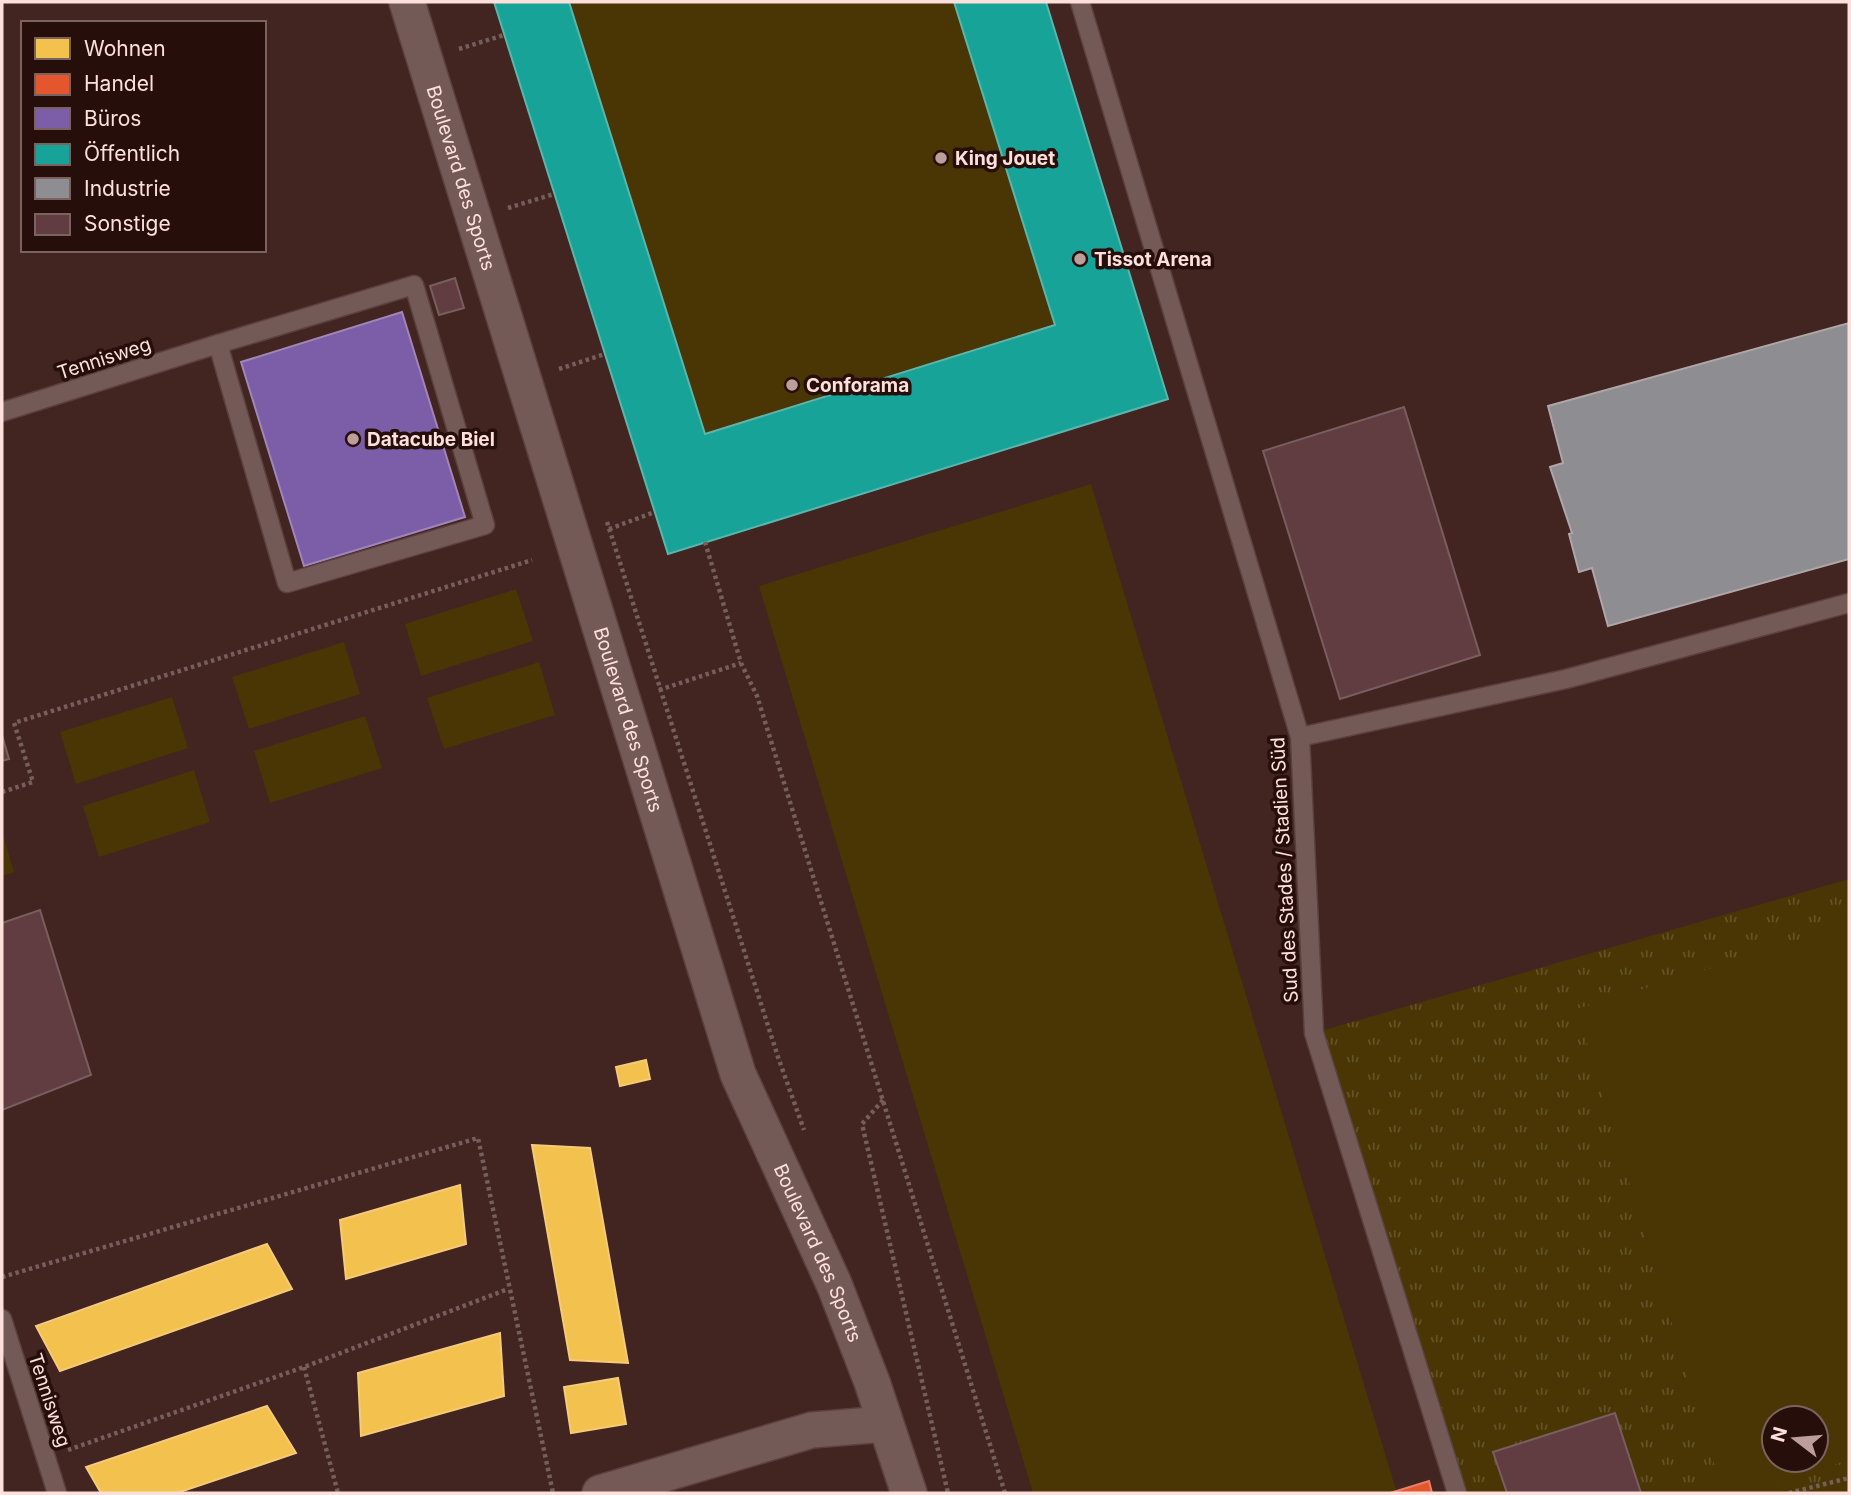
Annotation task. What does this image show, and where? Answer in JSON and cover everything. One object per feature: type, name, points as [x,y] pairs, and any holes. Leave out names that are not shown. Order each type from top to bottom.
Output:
[{"type":"street","name":"Boulevard des Sports","points":[[407,2],[738,1074],[834,1284],[909,1493]]},
{"type":"street","points":[[600,1493],[812,1430],[885,1424]]},
{"type":"lane","name":"Sud des Stades / Stadien Süd","points":[[1080,2],[1300,737],[1314,1033],[1457,1493]]},
{"type":"lane","name":"Tennisweg","points":[[2,412],[218,344],[414,285],[485,525],[287,583],[218,344]]},
{"type":"lane","points":[[1300,737],[1566,679],[1849,603]]},
{"type":"lane","name":"Tennisweg","points":[[2,1319],[57,1493]]},
{"type":"path","points":[[459,49],[504,35]]},
{"type":"path","points":[[455,37],[463,62]]},
{"type":"path","points":[[508,208],[554,194]]},
{"type":"path","points":[[504,195],[512,220]]},
{"type":"path","points":[[559,369],[605,354]]},
{"type":"path","points":[[555,357],[563,382]]},
{"type":"path","points":[[609,529],[655,512]]},
{"type":"path","points":[[604,516],[805,1133]]},
{"type":"path","points":[[705,542],[741,663],[757,695],[1005,1493]]},
{"type":"path","points":[[2,792],[33,782],[14,723],[532,560]]},
{"type":"path","points":[[659,690],[741,663]]},
{"type":"path","points":[[883,1100],[862,1124],[948,1493]]},
{"type":"path","points":[[2,1277],[478,1138],[553,1493]]},
{"type":"path","points":[[47,1458],[304,1367],[508,1289]]},
{"type":"path","points":[[304,1367],[338,1493]]},
{"type":"path","points":[[1790,1493],[1849,1478]]},
{"type":"green space","points":[[569,2],[954,2],[1055,325],[705,434]]},
{"type":"green space","points":[[1091,484],[1397,1493],[1033,1493],[759,586]]},
{"type":"green space","points":[[516,589],[533,641],[421,676],[405,624]]},
{"type":"green space","points":[[344,642],[360,694],[249,729],[232,677]]},
{"type":"green space","points":[[539,662],[555,715],[444,749],[427,698]]},
{"type":"green space","points":[[172,697],[188,748],[76,784],[60,732]]},
{"type":"green space","points":[[365,716],[382,768],[270,803],[254,751]]},
{"type":"green space","points":[[194,770],[210,822],[99,857],[83,806]]},
{"type":"green space","points":[[2,831],[14,872],[2,876]]},
{"type":"green space","points":[[1849,879],[1849,1493],[1457,1493],[1314,1033]]},
{"type":"green space","points":[[1849,926],[1849,1460],[1830,1466],[1830,1404],[1760,1404],[1760,1474],[1804,1474],[1742,1493],[1723,1493],[1577,1009]]},
{"type":"building: Wohnen","points":[[646,1060],[650,1079],[620,1086],[616,1067]]},
{"type":"building: Wohnen","points":[[532,1145],[590,1148],[628,1363],[570,1360]]},
{"type":"building: Wohnen","points":[[460,1185],[466,1244],[346,1279],[340,1220]]},
{"type":"building: Wohnen","points":[[267,1244],[292,1289],[60,1371],[36,1326]]},
{"type":"building: Wohnen","points":[[500,1333],[504,1396],[361,1436],[358,1373]]},
{"type":"building: Wohnen","points":[[618,1378],[626,1424],[571,1433],[564,1387]]},
{"type":"building: Wohnen","points":[[267,1406],[296,1453],[177,1493],[101,1493],[86,1467]]},
{"type":"building: Handel","points":[[1429,1481],[1432,1493],[1390,1493]]},
{"type":"building: Büros","name":"Datacube Biel","points":[[402,312],[465,517],[304,566],[241,362]]},
{"type":"building: Öffentlich","name":"Tissot Arena","points":[[494,2],[569,2],[705,434],[1055,325],[954,2],[1046,2],[1168,399],[668,554]]},
{"type":"building: Industrie","points":[[1849,323],[1849,559],[1608,626],[1592,568],[1579,572],[1569,534],[1572,533],[1550,467],[1563,463],[1548,406]]},
{"type":"building: Sonstige","points":[[455,278],[464,308],[439,315],[430,286]]},
{"type":"building: Sonstige","points":[[1404,407],[1480,655],[1340,699],[1263,451]]},
{"type":"building: Sonstige","points":[[2,735],[9,759],[2,761]]},
{"type":"building: Sonstige","points":[[40,910],[91,1075],[2,1110],[2,923]]},
{"type":"building: Sonstige","points":[[1615,1413],[1641,1493],[1507,1493],[1493,1452]]},
{"type":"place","name":"King Jouet","points":[[941,158]]},
{"type":"place","name":"Tissot Arena","points":[[1080,259]]},
{"type":"place","name":"Conforama","points":[[792,385]]},
{"type":"place","name":"Datacube Biel","points":[[353,439]]}]
